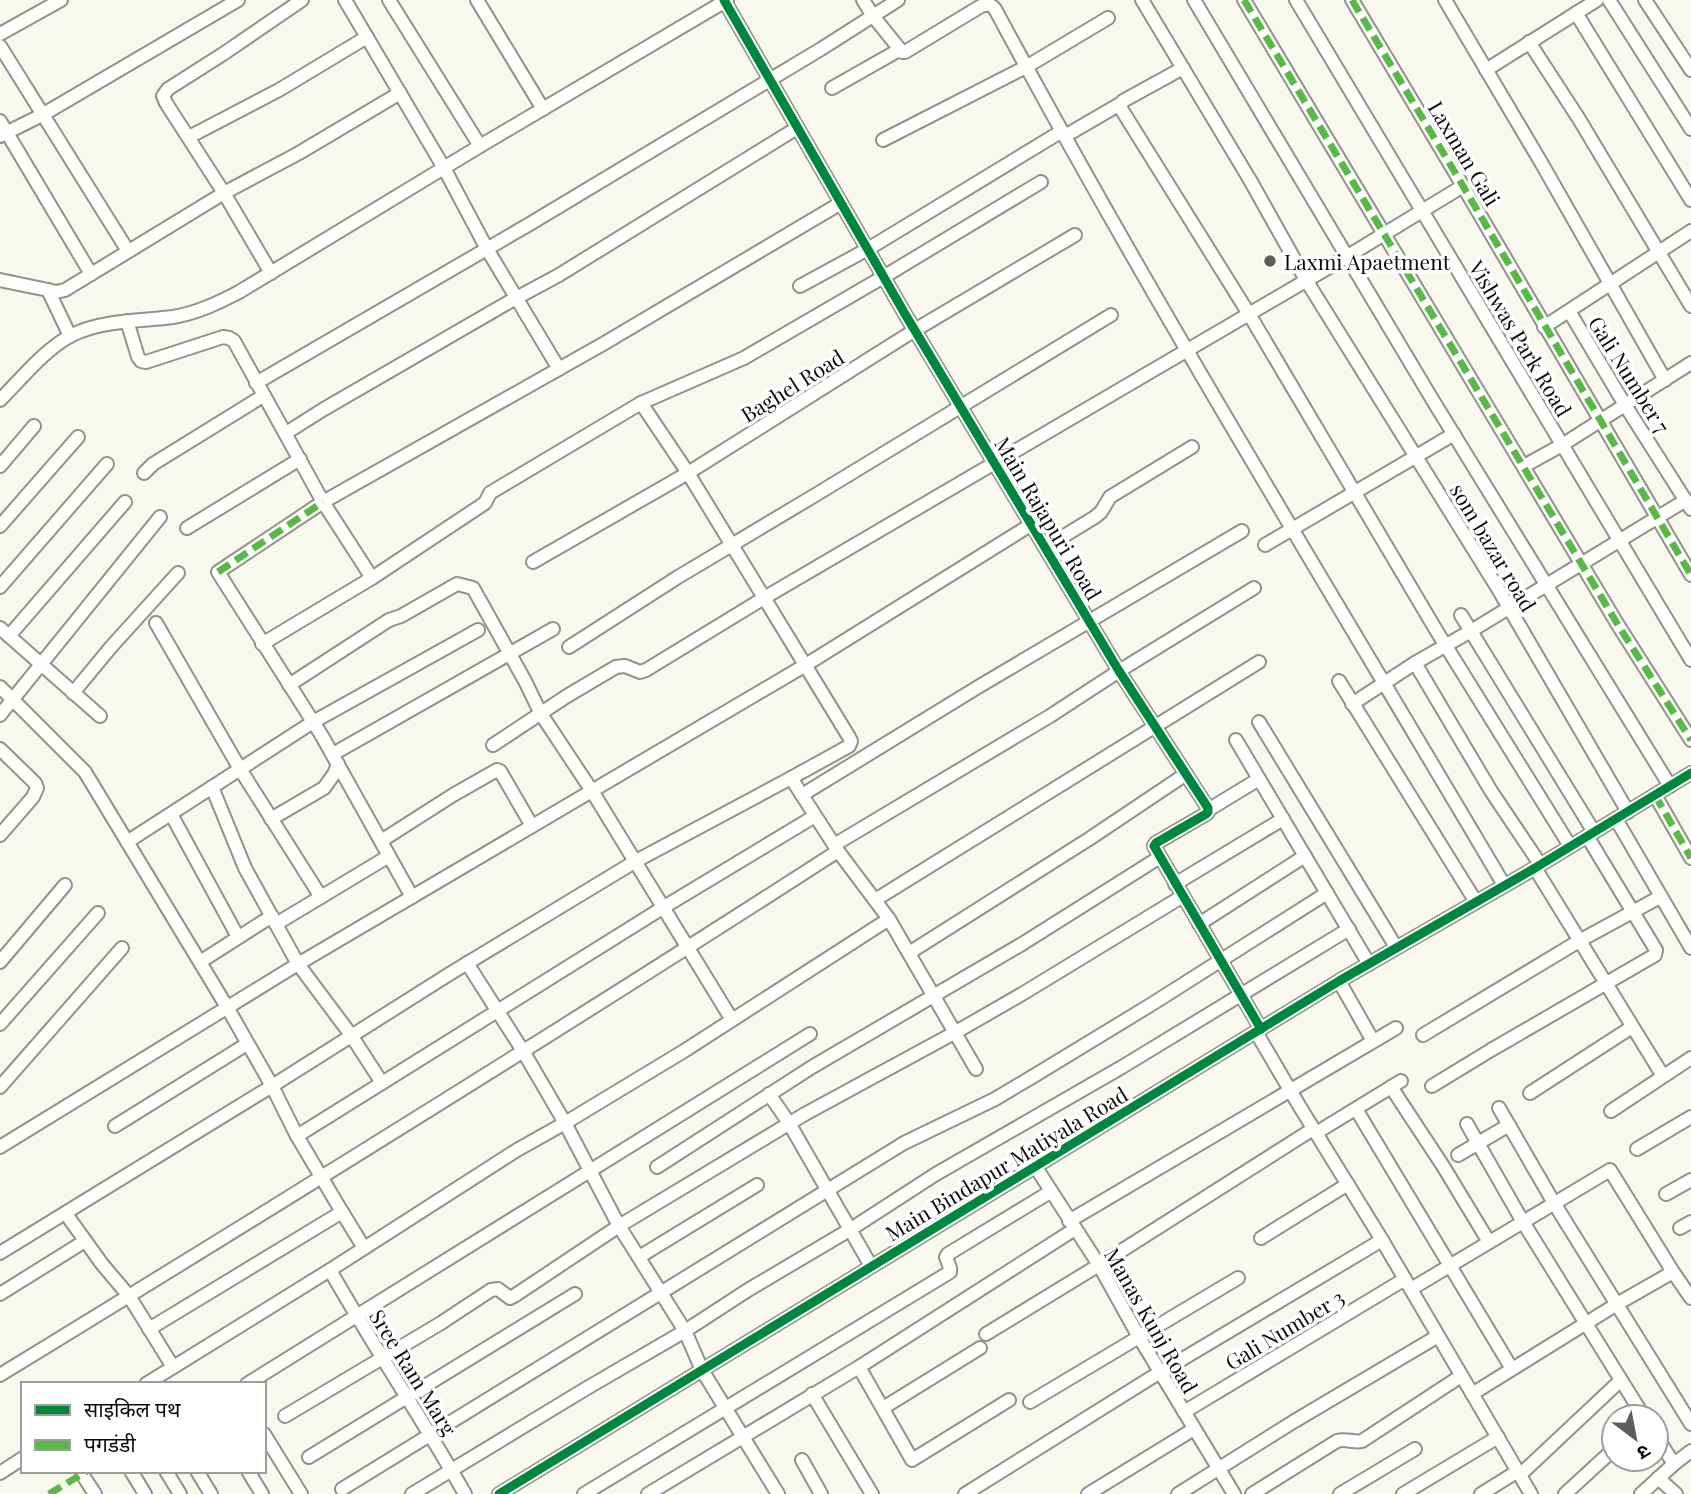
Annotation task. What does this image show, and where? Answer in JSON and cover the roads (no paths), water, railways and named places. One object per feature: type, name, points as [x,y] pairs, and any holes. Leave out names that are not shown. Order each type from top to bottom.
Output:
[{"type":"street","points":[[0,34],[61,0]]},
{"type":"street","points":[[91,274],[3,130],[42,115],[238,0]]},
{"type":"street","points":[[271,273],[163,96],[168,89],[302,0]]},
{"type":"street","points":[[345,0],[559,369]]},
{"type":"street","points":[[389,0],[480,146]]},
{"type":"street","points":[[477,0],[542,109]]},
{"type":"street","points":[[863,0],[902,52],[981,6],[995,3],[995,9],[1026,66],[1186,349],[1504,885]]},
{"type":"street","points":[[256,383],[487,249],[898,0]]},
{"type":"street","name":"som bazar road","points":[[1142,0],[1250,180],[1306,280],[1509,607],[1628,812]]},
{"type":"street","points":[[1194,0],[1670,786]]},
{"type":"street","points":[[1244,0],[1581,563],[1691,740]]},
{"type":"street","name":"Vishwas Park Road","points":[[1296,0],[1691,660]]},
{"type":"street","name":"Laxman Gali","points":[[1352,0],[1691,575]]},
{"type":"street","points":[[1446,0],[1665,380]]},
{"type":"street","points":[[1486,70],[1597,0]]},
{"type":"street","points":[[1609,0],[1691,129]]},
{"type":"street","points":[[1645,0],[1691,70]]},
{"type":"street","points":[[0,400],[46,354],[70,336],[83,330],[127,321],[175,317],[198,311],[227,298],[725,1]]},
{"type":"street","name":"Main Rajapuri Road","points":[[725,1],[915,330],[1119,671],[1208,810]]},
{"type":"street","points":[[1576,13],[1691,200]]},
{"type":"street","points":[[883,140],[1026,66],[1108,18]]},
{"type":"street","points":[[189,137],[279,90],[367,37]]},
{"type":"street","points":[[1530,42],[1691,306]]},
{"type":"street","points":[[0,46],[128,251]]},
{"type":"street","points":[[832,88],[899,50]]},
{"type":"street","points":[[800,286],[868,249],[1063,133],[1183,68]]},
{"type":"street","points":[[0,269],[4,280],[56,292],[65,290],[224,193],[299,153],[400,93]]},
{"type":"street","points":[[1120,104],[1249,314],[1446,646],[1570,846]]},
{"type":"street","points":[[286,433],[559,275],[797,128]]},
{"type":"street","points":[[262,644],[372,578],[485,503],[490,493],[641,403],[744,358],[1041,182]]},
{"type":"street","points":[[493,745],[616,667],[625,666],[635,672],[642,672],[1463,186]]},
{"type":"street","points":[[412,897],[313,722],[218,572],[323,502],[559,369],[841,203]]},
{"type":"street","name":"Gali Number 7","points":[[1689,504],[1569,311],[1691,231]]},
{"type":"street","name":"Baghel Road","points":[[533,562],[688,473],[915,330],[1075,235]]},
{"type":"street","points":[[48,290],[70,336]]},
{"type":"street","points":[[1544,327],[1569,311]]},
{"type":"street","points":[[569,646],[1111,315]]},
{"type":"street","points":[[127,321],[135,351],[141,361],[157,360],[223,337],[229,338],[237,345],[323,502],[372,578]]},
{"type":"street","points":[[1524,466],[1600,422],[1691,363]]},
{"type":"street","points":[[144,473],[153,464],[263,396]]},
{"type":"street","points":[[0,1253],[636,861],[850,745],[849,737],[732,544],[641,403]]},
{"type":"street","points":[[0,466],[34,426]]},
{"type":"street","points":[[1265,545],[1454,433]]},
{"type":"street","points":[[0,526],[78,436]]},
{"type":"street","points":[[1046,547],[1095,517],[1110,497],[1192,447]]},
{"type":"street","points":[[187,527],[300,459]]},
{"type":"street","points":[[0,587],[107,464]]},
{"type":"street","points":[[100,716],[4,632],[125,502]]},
{"type":"street","points":[[1352,704],[1656,517],[1689,504]]},
{"type":"street","points":[[0,715],[160,517]]},
{"type":"street","points":[[0,1147],[298,964],[804,666],[1032,524]]},
{"type":"street","points":[[802,795],[1242,531]]},
{"type":"street","points":[[73,693],[178,573]]},
{"type":"street","points":[[289,685],[389,620],[457,584],[472,588],[541,713],[636,861],[732,1020]]},
{"type":"street","points":[[0,1375],[322,1178],[688,948],[836,848],[1254,588]]},
{"type":"street","points":[[1432,1086],[1656,952],[1461,615]]},
{"type":"street","points":[[156,623],[240,769],[321,897]]},
{"type":"street","points":[[335,759],[553,629]]},
{"type":"street","points":[[127,842],[313,722],[478,630]]},
{"type":"street","points":[[875,900],[1259,662]]},
{"type":"street","points":[[1415,663],[1605,984],[1663,1076]]},
{"type":"street","points":[[1339,681],[1476,902]]},
{"type":"street","points":[[0,687],[80,764],[227,1007],[297,1136],[364,1248]]},
{"type":"street","points":[[1259,722],[1396,947]]},
{"type":"street","points":[[1236,740],[1369,964]]},
{"type":"street","points":[[0,749],[37,788],[33,797],[0,835]]},
{"type":"street","points":[[271,819],[324,788],[334,774],[335,759]]},
{"type":"street","points":[[381,841],[453,795],[497,771],[503,775],[532,826]]},
{"type":"street","points":[[1537,866],[1691,773]]},
{"type":"street","points":[[909,953],[1186,774]]},
{"type":"street","points":[[791,778],[836,848],[889,919],[976,1069]]},
{"type":"street","points":[[1259,779],[1154,846],[1241,994],[1289,1090],[1382,1240],[1531,1494]]},
{"type":"street","points":[[212,787],[245,868],[298,964],[352,1036],[382,1083]]},
{"type":"street","points":[[1655,795],[1691,858]]},
{"type":"street","points":[[171,814],[238,937]]},
{"type":"street","points":[[297,1136],[815,816]]},
{"type":"street","points":[[1175,884],[1283,819]]},
{"type":"street","points":[[1616,819],[1691,948]]},
{"type":"street","points":[[200,962],[238,937],[321,897],[389,856]]},
{"type":"street","points":[[1199,924],[1305,856]]},
{"type":"street","points":[[657,1167],[811,1067],[934,997],[1160,857]]},
{"type":"street","name":"Main Bindapur Matiyala Road","points":[[499,1494],[1339,981],[1537,866]]},
{"type":"street","points":[[0,962],[65,885]]},
{"type":"street","points":[[342,1489],[904,1143],[995,1099],[1032,1077],[1327,892]]},
{"type":"street","points":[[285,1416],[491,1290],[498,1289],[510,1298],[514,1296],[619,1226],[789,1123],[956,1032],[1183,896]]},
{"type":"street","points":[[1423,1035],[1579,940],[1660,897]]},
{"type":"street","points":[[0,1024],[98,914]]},
{"type":"street","points":[[149,1382],[517,1150],[684,1051],[889,919]]},
{"type":"street","points":[[412,1494],[685,1331],[936,1174],[1122,1067],[1349,929]]},
{"type":"street","points":[[0,1087],[122,948]]},
{"type":"street","points":[[467,963],[523,1051],[565,1123],[619,1226],[685,1331],[702,1370],[778,1494]]},
{"type":"street","points":[[1339,981],[1373,1041]]},
{"type":"street","points":[[1530,1093],[1632,1027]]},
{"type":"street","points":[[648,1494],[859,1367],[1072,1225],[1289,1090],[1396,1028]]},
{"type":"street","points":[[250,1382],[810,1034]]},
{"type":"street","points":[[115,1126],[247,1044]]},
{"type":"street","points":[[1611,1111],[1691,1058]]},
{"type":"street","points":[[986,1334],[1396,1084],[1489,1242]]},
{"type":"street","points":[[769,1094],[789,1123],[871,1266]]},
{"type":"street","points":[[1499,1108],[1554,1203],[1691,1424]]},
{"type":"street","points":[[1356,1109],[1512,1369]]},
{"type":"street","points":[[1637,1149],[1691,1117]]},
{"type":"street","points":[[1467,1124],[1523,1222],[1635,1403]]},
{"type":"street","points":[[1458,1155],[1509,1125]]},
{"type":"street","name":"Manas Kunj Road","points":[[1035,1166],[1099,1265],[1160,1373],[1234,1494]]},
{"type":"street","name":"Gali Number 3","points":[[1184,1412],[1408,1284],[1451,1265],[1610,1170],[1673,1272]]},
{"type":"street","points":[[1666,1194],[1691,1180]]},
{"type":"street","points":[[1261,1238],[1348,1184]]},
{"type":"street","points":[[639,1258],[757,1185]]},
{"type":"street","points":[[584,1494],[950,1272],[946,1257],[948,1254],[1050,1192]]},
{"type":"street","points":[[149,1329],[342,1212]]},
{"type":"street","points":[[66,1214],[129,1296],[173,1367]]},
{"type":"street","points":[[965,1494],[1382,1240]]},
{"type":"street","points":[[0,1294],[85,1241]]},
{"type":"street","name":"Sree Ram Marg","points":[[330,1270],[466,1494]]},
{"type":"street","points":[[1472,1394],[1673,1272],[1691,1298]]},
{"type":"street","points":[[1030,1402],[1238,1278]]},
{"type":"street","points":[[309,1457],[575,1294]]},
{"type":"street","points":[[1178,1494],[1438,1336]]},
{"type":"street","points":[[883,1408],[980,1348]]},
{"type":"street","points":[[859,1367],[912,1460],[1009,1400]]},
{"type":"street","points":[[1252,1494],[1337,1441],[1362,1441],[1461,1376]]},
{"type":"street","points":[[1481,1494],[1519,1473],[1621,1380]]},
{"type":"street","points":[[812,1394],[872,1494]]},
{"type":"street","points":[[1088,1494],[1194,1429]]},
{"type":"street","points":[[266,1437],[301,1494]]},
{"type":"street","points":[[1403,1494],[1498,1437]]},
{"type":"street","points":[[1340,1494],[1415,1449]]},
{"type":"street","points":[[1641,1494],[1691,1451]]},
{"type":"street","points":[[1670,1458],[1674,1464]]},
{"type":"street","points":[[0,1473],[21,1459]]},
{"type":"street","points":[[802,1460],[821,1494]]},
{"type":"street","points":[[1565,1494],[1600,1461]]},
{"type":"street","points":[[132,1473],[145,1494]]},
{"type":"street","points":[[167,1473],[180,1494]]},
{"type":"street","points":[[198,1473],[211,1494]]},
{"type":"street","points":[[249,1473],[262,1494]]},
{"type":"street","points":[[82,1474],[95,1494]]},
{"type":"street","points":[[1658,1478],[1675,1494]]},
{"type":"place","name":"Laxmi Apaetment","points":[[1270,261]]}]
